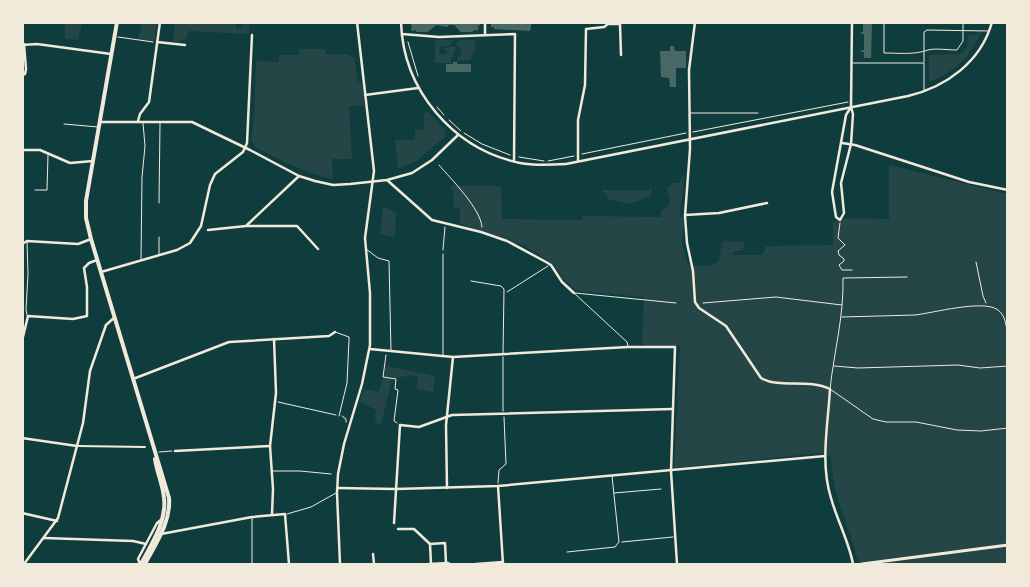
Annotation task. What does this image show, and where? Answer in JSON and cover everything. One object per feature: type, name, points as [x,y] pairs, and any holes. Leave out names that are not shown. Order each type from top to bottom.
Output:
[{"type":"main road","points":[[117,22],[86,211],[91,239],[161,471],[169,506],[166,523],[145,564]]},
{"type":"main road","points":[[141,564],[165,510],[155,452]]},
{"type":"street","points":[[138,121],[140,114],[149,102],[160,22]]},
{"type":"street","points":[[340,564],[337,488],[344,444],[362,384],[370,349],[370,294],[365,249],[365,226],[374,171],[357,22]]},
{"type":"street","points":[[401,22],[408,64],[418,88],[428,104],[445,123],[458,135],[484,150],[514,161],[538,165],[566,164],[924,91],[944,82],[968,64],[980,48],[992,22]]},
{"type":"street","points":[[485,22],[485,35]]},
{"type":"street","points":[[695,22],[690,70],[691,138],[685,215],[687,242],[693,271],[695,302],[697,306],[726,326],[760,378],[770,382],[819,384],[830,389],[825,456],[826,477],[830,498],[853,564]]},
{"type":"street","points":[[851,107],[846,115],[832,192],[836,217],[840,220],[844,212],[841,183],[850,144],[853,114],[851,107],[852,22]]},
{"type":"street","points":[[578,161],[578,120],[585,85],[586,28],[620,24],[621,54]]},
{"type":"street","points":[[402,34],[439,37],[515,34],[514,161]]},
{"type":"street","points":[[101,272],[184,247],[198,234],[210,185],[215,174],[244,152],[246,148],[252,35]]},
{"type":"street","points":[[157,42],[185,45]]},
{"type":"street","points":[[22,75],[25,74],[26,69],[23,44],[37,44],[111,54]]},
{"type":"street","points":[[365,95],[418,88]]},
{"type":"street","points":[[99,125],[138,121],[197,123],[298,176],[332,184],[387,180],[412,173],[422,167],[458,135]]},
{"type":"street","points":[[842,143],[969,182],[1008,190]]},
{"type":"street","points":[[22,150],[40,150],[70,163],[93,161]]},
{"type":"street","points":[[246,226],[298,176]]},
{"type":"street","points":[[387,180],[432,220],[481,232],[507,241],[551,265],[562,282],[574,293]]},
{"type":"street","points":[[833,183],[841,183]]},
{"type":"street","points":[[685,215],[719,213],[767,204]]},
{"type":"street","points":[[208,230],[246,226],[297,226],[318,248]]},
{"type":"street","points":[[22,244],[27,242],[78,244],[91,239]]},
{"type":"street","points":[[22,341],[28,316],[73,319],[87,316],[87,287],[84,268],[89,263],[98,260]]},
{"type":"street","points":[[24,564],[57,521],[84,418],[90,371],[106,325],[115,317]]},
{"type":"street","points":[[133,378],[229,342],[329,336],[335,332]]},
{"type":"street","points":[[272,514],[270,446],[276,388],[274,339]]},
{"type":"street","points":[[370,349],[453,357],[628,347],[675,347],[671,471],[677,564]]},
{"type":"street","points":[[448,488],[446,425],[453,357]]},
{"type":"street","points":[[394,523],[400,425],[419,427],[452,415],[672,408]]},
{"type":"street","points":[[22,438],[77,446],[146,448]]},
{"type":"street","points":[[175,451],[270,446]]},
{"type":"street","points":[[337,488],[396,489],[498,486],[825,456]]},
{"type":"street","points":[[476,564],[503,563],[498,486]]},
{"type":"street","points":[[22,513],[57,521]]},
{"type":"street","points":[[161,534],[252,517],[285,514],[289,564]]},
{"type":"street","points":[[141,564],[138,559],[157,522],[163,518]]},
{"type":"street","points":[[398,529],[414,529],[430,544],[430,564],[450,564]]},
{"type":"street","points":[[44,538],[133,541],[146,544]]},
{"type":"street","points":[[430,544],[445,542],[446,563]]},
{"type":"street","points":[[862,564],[1008,545]]},
{"type":"street","points":[[373,554],[374,564]]},
{"type":"lane","points":[[884,22],[884,53],[924,53],[928,50],[957,50],[963,42],[963,22]]},
{"type":"lane","points":[[924,91],[925,31],[989,31]]},
{"type":"lane","points":[[852,62],[924,63]]},
{"type":"lane","points":[[690,113],[758,113]]},
{"type":"lane","points":[[141,260],[141,187],[145,146],[143,122]]},
{"type":"lane","points":[[159,203],[160,122]]},
{"type":"lane","points":[[64,124],[99,125]]},
{"type":"lane","points":[[35,190],[47,190],[48,154]]},
{"type":"lane","points":[[159,237],[159,256]]},
{"type":"lane","points":[[27,242],[26,310],[28,316]]},
{"type":"lane","points":[[365,249],[378,258],[389,261],[391,352]]},
{"type":"lane","points":[[442,254],[443,356]]},
{"type":"lane","points":[[907,277],[843,278],[842,317],[830,389],[834,394],[873,418],[886,422],[916,422],[957,430],[981,431],[1008,428]]},
{"type":"lane","points":[[471,281],[504,288],[503,355]]},
{"type":"lane","points":[[574,293],[676,303]]},
{"type":"lane","points":[[574,293],[627,342],[628,347]]},
{"type":"lane","points":[[703,303],[776,297],[843,305]]},
{"type":"lane","points":[[842,317],[915,315],[945,309],[990,306],[1000,310],[1003,316],[1008,346]]},
{"type":"lane","points":[[335,332],[348,337],[349,340],[347,383],[339,416]]},
{"type":"lane","points":[[833,366],[858,368],[958,365],[980,368],[1008,366]]},
{"type":"lane","points":[[272,471],[331,474]]},
{"type":"lane","points":[[567,552],[615,547],[619,542],[612,476]]},
{"type":"lane","points":[[613,493],[661,488]]},
{"type":"lane","points":[[285,514],[301,511],[337,493]]},
{"type":"lane","points":[[252,517],[252,564]]},
{"type":"path","points":[[114,36],[157,42]]},
{"type":"path","points":[[408,42],[419,77]]},
{"type":"path","points":[[516,156],[546,161],[851,101]]},
{"type":"path","points":[[437,107],[462,132],[482,144],[510,156]]},
{"type":"path","points":[[438,165],[464,195],[479,217],[481,232]]},
{"type":"path","points":[[840,220],[841,228],[838,238],[846,245],[838,251],[839,256],[844,259],[840,265],[842,270],[852,270]]},
{"type":"path","points":[[442,254],[445,224]]},
{"type":"path","points":[[976,262],[983,296],[987,305],[990,306]]},
{"type":"path","points":[[504,294],[551,265]]},
{"type":"path","points":[[386,351],[383,377],[396,379],[395,389],[398,390],[394,421],[400,425]]},
{"type":"path","points":[[498,486],[499,470],[506,464],[503,355]]},
{"type":"path","points":[[275,401],[339,416],[345,418],[346,423]]},
{"type":"path","points":[[155,452],[175,451]]},
{"type":"path","points":[[619,542],[675,537]]},
{"type":"shaded area","points":[[227,22],[229,24],[235,23],[237,30],[244,23],[249,23],[249,34],[188,31],[187,39],[182,39],[181,42],[173,41],[175,23]]},
{"type":"shaded area","points":[[65,23],[82,23],[78,40],[65,39]]},
{"type":"shaded area","points":[[142,23],[157,23],[153,42],[138,40]]},
{"type":"shaded area","points":[[979,31],[981,32],[977,41],[961,63],[946,74],[929,82],[929,55],[960,54],[967,47],[968,36],[978,34]]},
{"type":"shaded area","points":[[435,40],[453,40],[451,45],[441,47],[439,52],[440,55],[449,53],[444,48],[455,46],[456,49],[453,52],[454,55],[451,58],[451,63],[435,63]]},
{"type":"shaded area","points":[[460,40],[475,40],[475,53],[472,53],[471,60],[457,60],[462,51],[456,43]]},
{"type":"shaded area","points":[[299,49],[326,49],[326,54],[347,54],[354,58],[358,81],[362,84],[364,106],[349,106],[352,159],[332,159],[333,179],[303,170],[284,161],[255,147],[251,140],[254,119],[256,61],[279,62],[279,55],[298,55]]},
{"type":"shaded area","points":[[427,111],[446,131],[445,137],[416,161],[398,169],[395,140],[415,140],[415,130],[424,130],[424,114]]},
{"type":"shaded area","points":[[889,165],[1007,194],[1007,564],[859,564],[838,498],[831,457],[821,453],[674,468],[680,346],[645,346],[642,344],[644,297],[577,291],[564,280],[553,264],[528,248],[509,239],[460,224],[460,208],[454,208],[453,190],[451,190],[451,186],[501,186],[502,219],[582,220],[583,216],[661,217],[661,211],[669,205],[670,200],[667,188],[673,183],[679,183],[684,173],[679,217],[684,217],[682,243],[688,265],[710,266],[719,261],[722,243],[726,240],[730,242],[744,242],[743,250],[735,251],[732,255],[763,255],[766,246],[833,245],[833,222],[847,218],[889,219]]},
{"type":"shaded area","points":[[652,188],[651,196],[629,204],[607,199],[608,197],[605,192],[602,192],[602,190],[650,190]]},
{"type":"shaded area","points":[[383,207],[396,212],[395,237],[380,234]]},
{"type":"shaded area","points":[[386,366],[435,376],[433,392],[417,389],[418,376],[410,375],[392,379],[381,425],[376,421],[376,410],[360,402],[364,389],[379,392]]},
{"type":"building","points":[[410,22],[480,22],[480,25],[477,27],[479,28],[477,31],[472,32],[461,32],[454,25],[447,27],[436,25],[428,32],[417,32],[411,30]]},
{"type":"building","points":[[491,22],[531,22],[531,28],[530,31],[494,29],[494,27],[491,27]]},
{"type":"building","points":[[863,22],[871,23],[872,25],[871,58],[864,58],[864,52],[861,52],[861,50],[864,50],[864,34],[861,34],[863,32]]},
{"type":"building","points":[[670,46],[674,46],[675,51],[686,51],[686,68],[676,68],[676,87],[670,87],[669,78],[661,77],[660,51],[670,51]]},
{"type":"building","points":[[453,62],[457,62],[457,64],[471,64],[471,72],[446,72],[446,64],[453,64]]}]
